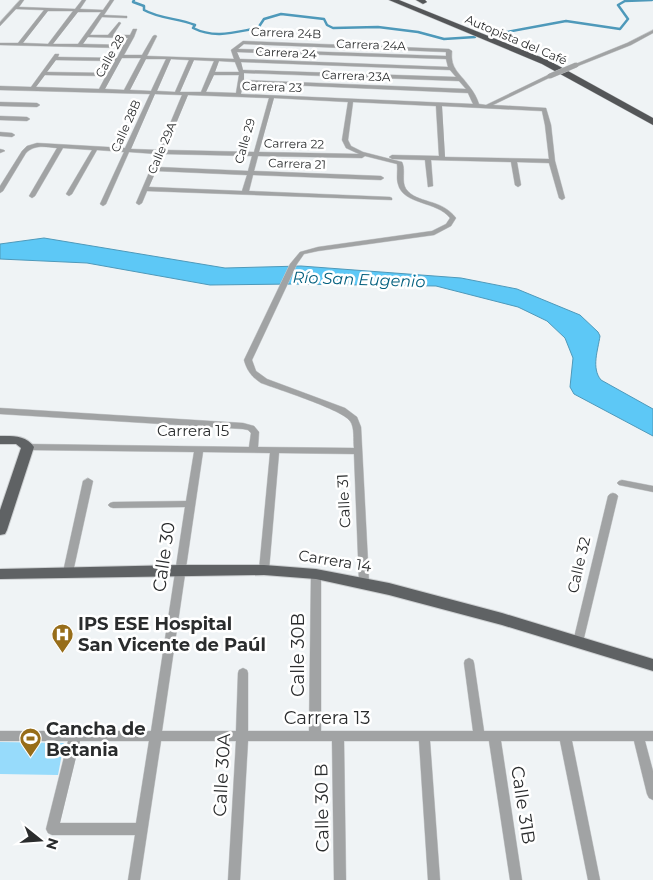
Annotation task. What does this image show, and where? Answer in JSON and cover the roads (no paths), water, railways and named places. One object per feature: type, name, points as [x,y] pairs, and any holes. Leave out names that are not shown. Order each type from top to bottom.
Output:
[{"type":"highway","name":"Autopista del Café","points":[[395,0],[545,62],[653,122]]},
{"type":"highway","name":"Autopista del Café","points":[[421,1],[436,12],[451,19],[562,64],[653,115]]},
{"type":"main road","name":"Carrera 15","points":[[0,440],[20,441],[27,445]]},
{"type":"main road","points":[[0,530],[27,445]]},
{"type":"main road","name":"Carrera 14","points":[[0,574],[180,570],[264,570],[316,574],[364,582],[653,664]]},
{"type":"street","points":[[79,46],[112,0]]},
{"type":"street","points":[[0,25],[21,1],[83,2]]},
{"type":"street","points":[[50,45],[83,2]]},
{"type":"street","points":[[15,8],[104,11]]},
{"type":"street","points":[[19,44],[47,9]]},
{"type":"street","points":[[100,16],[125,17]]},
{"type":"street","points":[[110,36],[118,23]]},
{"type":"street","name":"Calle 28","points":[[101,92],[135,30]]},
{"type":"street","points":[[486,106],[550,76],[629,44],[653,31]]},
{"type":"street","points":[[86,36],[132,37]]},
{"type":"street","points":[[126,92],[155,36]]},
{"type":"street","name":"Carrera 24B","points":[[234,50],[243,42],[341,44],[449,51],[448,58]]},
{"type":"street","points":[[0,44],[126,47]]},
{"type":"street","points":[[341,44],[363,101]]},
{"type":"street","points":[[32,89],[63,46]]},
{"type":"street","points":[[234,50],[241,72]]},
{"type":"street","name":"Carrera 24A","points":[[234,50],[448,58]]},
{"type":"street","name":"Carrera 24","points":[[54,58],[144,56],[450,69]]},
{"type":"street","name":"Calle 28B","points":[[103,204],[169,58]]},
{"type":"street","points":[[177,93],[192,58]]},
{"type":"street","points":[[448,58],[450,69],[470,91],[477,106]]},
{"type":"street","points":[[203,94],[217,60]]},
{"type":"street","name":"Calle 29","points":[[238,95],[241,72]]},
{"type":"street","points":[[44,73],[111,74]]},
{"type":"street","points":[[212,73],[352,75],[460,80]]},
{"type":"street","name":"Carrera 23A","points":[[240,81],[470,91]]},
{"type":"street","name":"Carrera 23","points":[[0,89],[238,95],[544,109],[552,160]]},
{"type":"street","name":"Calle 29A","points":[[139,203],[186,94]]},
{"type":"street","name":"Calle 29","points":[[245,193],[272,97]]},
{"type":"street","points":[[351,100],[345,144],[353,150],[380,157]]},
{"type":"street","points":[[0,104],[37,105]]},
{"type":"street","points":[[439,104],[442,158]]},
{"type":"street","points":[[0,118],[27,119]]},
{"type":"street","points":[[0,134],[12,135]]},
{"type":"street","name":"Carrera 22","points":[[0,191],[24,152],[29,147],[37,145],[160,152],[552,160]]},
{"type":"street","points":[[32,196],[60,146]]},
{"type":"street","points":[[70,194],[95,148]]},
{"type":"street","name":"Calle 31","points":[[364,582],[357,427],[354,419],[342,410],[264,381],[254,375],[249,367],[249,354],[281,288],[294,264],[302,254],[310,250],[434,233],[449,225],[453,218],[450,212],[404,192],[401,187],[400,162],[380,157]]},
{"type":"street","points":[[428,158],[430,186]]},
{"type":"street","points":[[514,160],[518,185]]},
{"type":"street","points":[[552,160],[562,198]]},
{"type":"street","name":"Carrera 21","points":[[153,169],[381,178]]},
{"type":"street","points":[[145,189],[390,198]]},
{"type":"street","points":[[0,411],[243,426],[251,428],[255,432],[253,448]]},
{"type":"street","name":"Carrera 15","points":[[27,445],[358,451]]},
{"type":"street","name":"Calle 30","points":[[134,880],[199,448]]},
{"type":"street","points":[[264,570],[275,449]]},
{"type":"street","points":[[68,572],[88,481]]},
{"type":"street","points":[[622,483],[653,489]]},
{"type":"street","name":"Calle 32","points":[[578,642],[612,496]]},
{"type":"street","points":[[113,505],[190,504]]},
{"type":"street","name":"Calle 30B","points":[[315,736],[316,574]]},
{"type":"street","points":[[470,663],[479,736]]},
{"type":"street","name":"Calle 30A","points":[[234,880],[242,736],[243,673]]},
{"type":"street","name":"Carrera 13","points":[[0,736],[653,736]]},
{"type":"street","points":[[75,736],[52,829],[142,828]]},
{"type":"street","name":"Calle 30 B","points":[[338,736],[340,880]]},
{"type":"street","points":[[424,736],[434,880]]},
{"type":"street","name":"Calle 31B","points":[[494,736],[516,880]]},
{"type":"street","points":[[565,736],[594,880]]},
{"type":"street","points":[[638,736],[653,794]]},
{"type":"water","name":"Río San Eugenio","points":[[44,238],[225,268],[301,266],[461,278],[517,289],[580,315],[598,332],[600,336],[596,370],[598,375],[601,380],[653,409],[653,436],[574,394],[570,387],[573,358],[565,338],[547,321],[518,307],[436,286],[210,285],[87,263],[0,259],[0,244]]},
{"type":"waterway","points":[[134,0],[133,2],[144,6],[144,10],[150,13],[189,23],[195,25],[193,28],[217,34],[258,28],[264,19],[281,14],[324,19],[327,25],[333,28],[378,27],[418,32],[444,39],[475,37]]},
{"type":"waterway","points":[[496,34],[566,21],[620,29],[628,19],[618,5],[625,1],[652,0]]},
{"type":"place","name":"IPS ESE Hospital San Vicente de Paúl","points":[[62,653]]},
{"type":"place","name":"Cancha de Betania","points":[[30,758]]}]
